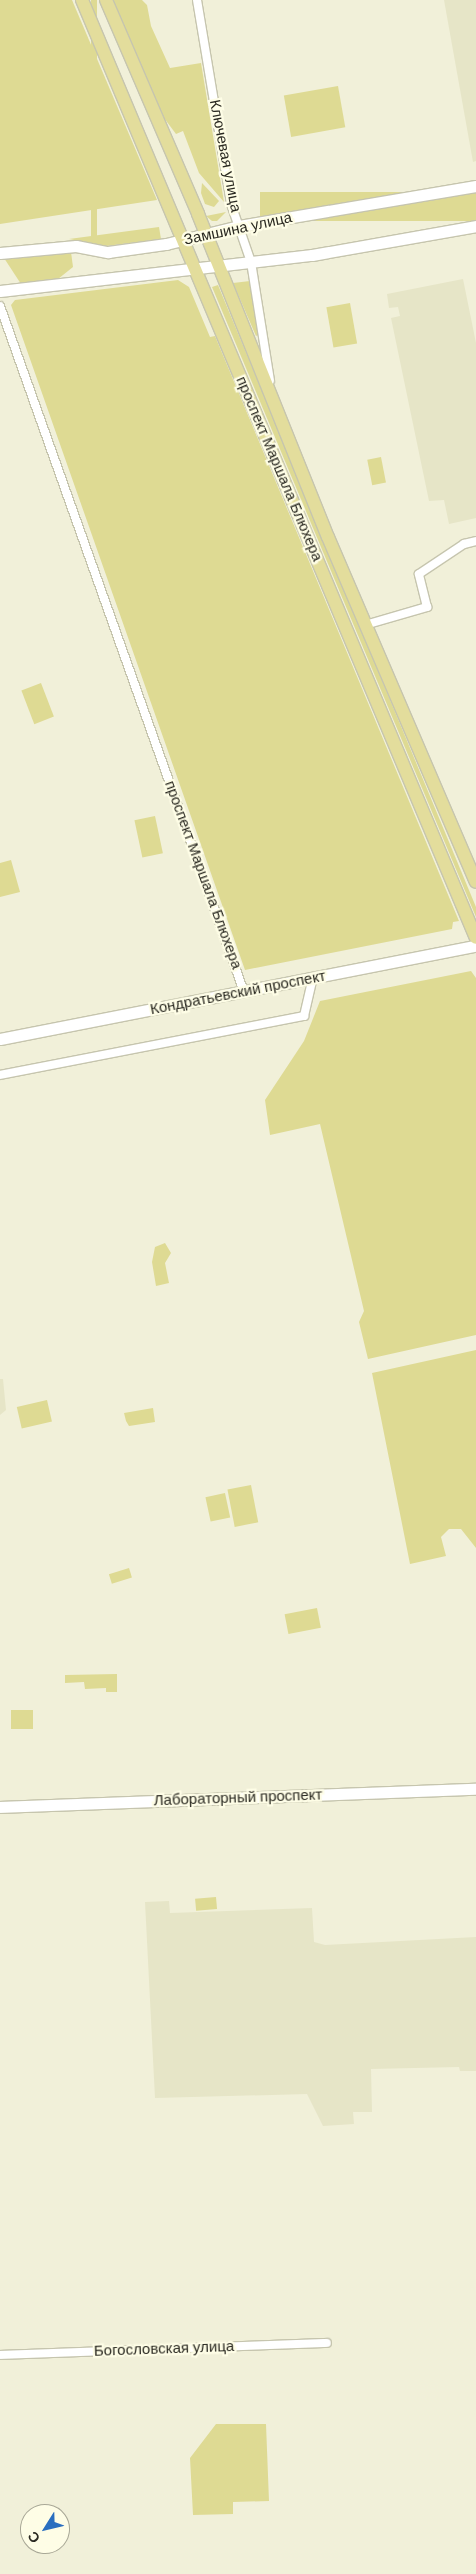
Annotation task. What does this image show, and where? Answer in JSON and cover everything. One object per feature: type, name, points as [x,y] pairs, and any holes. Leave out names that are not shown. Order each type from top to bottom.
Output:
[{"type":"main road","name":"проспект Маршала Блюхера","points":[[82,0],[476,938]]},
{"type":"main road","name":"проспект Маршала Блюхера","points":[[106,0],[206,233],[272,400],[365,625],[476,882]]},
{"type":"street","name":"Ключевая улица","points":[[197,0],[232,208],[251,262],[272,400]]},
{"type":"street","name":"Замшина улица","points":[[0,253],[76,246],[108,252],[184,240],[238,226],[476,186]]},
{"type":"street","name":"Замшина улица","points":[[0,291],[176,269],[196,269],[251,262],[476,226]]},
{"type":"street","name":"проспект Маршала Блюхера","points":[[0,306],[244,992]]},
{"type":"street","points":[[365,625],[427,607],[419,574],[464,544],[476,541]]},
{"type":"street","name":"Кондратьевский проспект","points":[[0,1040],[476,946]]},
{"type":"street","points":[[0,1076],[304,1016],[313,978]]},
{"type":"street","name":"Лабораторный проспект","points":[[0,1806],[476,1789]]},
{"type":"street","name":"Богословская улица","points":[[0,2355],[327,2343]]},
{"type":"shaded area","points":[[0,0],[72,0],[157,200],[0,224]]},
{"type":"shaded area","points":[[91,0],[97,0],[97,236],[91,236]]},
{"type":"shaded area","points":[[113,0],[142,0],[147,5],[151,26],[170,68],[201,63],[224,202],[199,173],[183,131],[176,134],[164,118]]},
{"type":"shaded area","points":[[444,0],[476,0],[476,161],[473,162]]},
{"type":"shaded area","points":[[338,86],[345,127],[291,137],[284,96]]},
{"type":"shaded area","points":[[202,183],[219,201],[214,207],[205,204],[201,193]]},
{"type":"shaded area","points":[[260,192],[476,192],[476,221],[260,221]]},
{"type":"shaded area","points":[[226,212],[217,221],[212,221],[206,216]]},
{"type":"shaded area","points":[[159,227],[161,239],[106,246],[69,239]]},
{"type":"shaded area","points":[[71,252],[73,267],[58,279],[21,284],[4,258]]},
{"type":"shaded area","points":[[463,279],[476,343],[476,518],[449,524],[444,500],[429,501],[391,318],[400,316],[398,307],[389,308],[387,294]]},
{"type":"shaded area","points":[[178,280],[189,287],[210,337],[215,336],[459,921],[453,922],[452,929],[245,970],[11,305],[15,300]]},
{"type":"shaded area","points":[[250,281],[258,335],[256,336],[233,283]]},
{"type":"shaded area","points":[[218,285],[476,907],[476,917],[212,287]]},
{"type":"shaded area","points":[[350,303],[357,343],[333,348],[326,307]]},
{"type":"shaded area","points":[[381,457],[386,483],[372,485],[367,460]]},
{"type":"shaded area","points":[[41,683],[54,717],[34,724],[21,691]]},
{"type":"shaded area","points":[[155,816],[163,853],[142,858],[134,820]]},
{"type":"shaded area","points":[[11,860],[20,892],[0,897],[0,863]]},
{"type":"shaded area","points":[[471,971],[476,978],[476,1335],[368,1359],[359,1322],[364,1311],[320,1124],[270,1135],[265,1100],[304,1041],[320,1001]]},
{"type":"shaded area","points":[[165,1243],[171,1253],[165,1263],[169,1283],[156,1286],[152,1262],[155,1247]]},
{"type":"shaded area","points":[[476,1350],[476,1548],[461,1529],[449,1529],[441,1537],[446,1556],[410,1564],[372,1373]]},
{"type":"shaded area","points":[[0,1379],[3,1379],[6,1410],[0,1415]]},
{"type":"shaded area","points":[[47,1400],[52,1421],[22,1428],[17,1407]]},
{"type":"shaded area","points":[[153,1408],[155,1422],[129,1426],[124,1413]]},
{"type":"shaded area","points":[[251,1485],[258,1522],[235,1527],[227,1490]]},
{"type":"shaded area","points":[[225,1493],[230,1517],[211,1522],[205,1497]]},
{"type":"shaded area","points":[[129,1568],[132,1578],[112,1584],[109,1574]]},
{"type":"shaded area","points":[[317,1608],[321,1628],[288,1634],[285,1614]]},
{"type":"shaded area","points":[[117,1674],[117,1692],[106,1692],[106,1688],[85,1689],[84,1682],[65,1683],[65,1675]]},
{"type":"shaded area","points":[[11,1710],[33,1710],[33,1729],[11,1729]]},
{"type":"shaded area","points":[[216,1897],[217,1909],[196,1911],[195,1899]]},
{"type":"shaded area","points":[[169,1901],[170,1913],[312,1908],[314,1942],[325,1945],[476,1937],[476,2071],[460,2071],[459,2067],[371,2069],[372,2112],[353,2112],[354,2124],[323,2126],[307,2094],[155,2098],[145,1902]]},
{"type":"shaded area","points":[[216,2424],[266,2424],[269,2501],[233,2502],[233,2514],[193,2515],[190,2458]]}]
